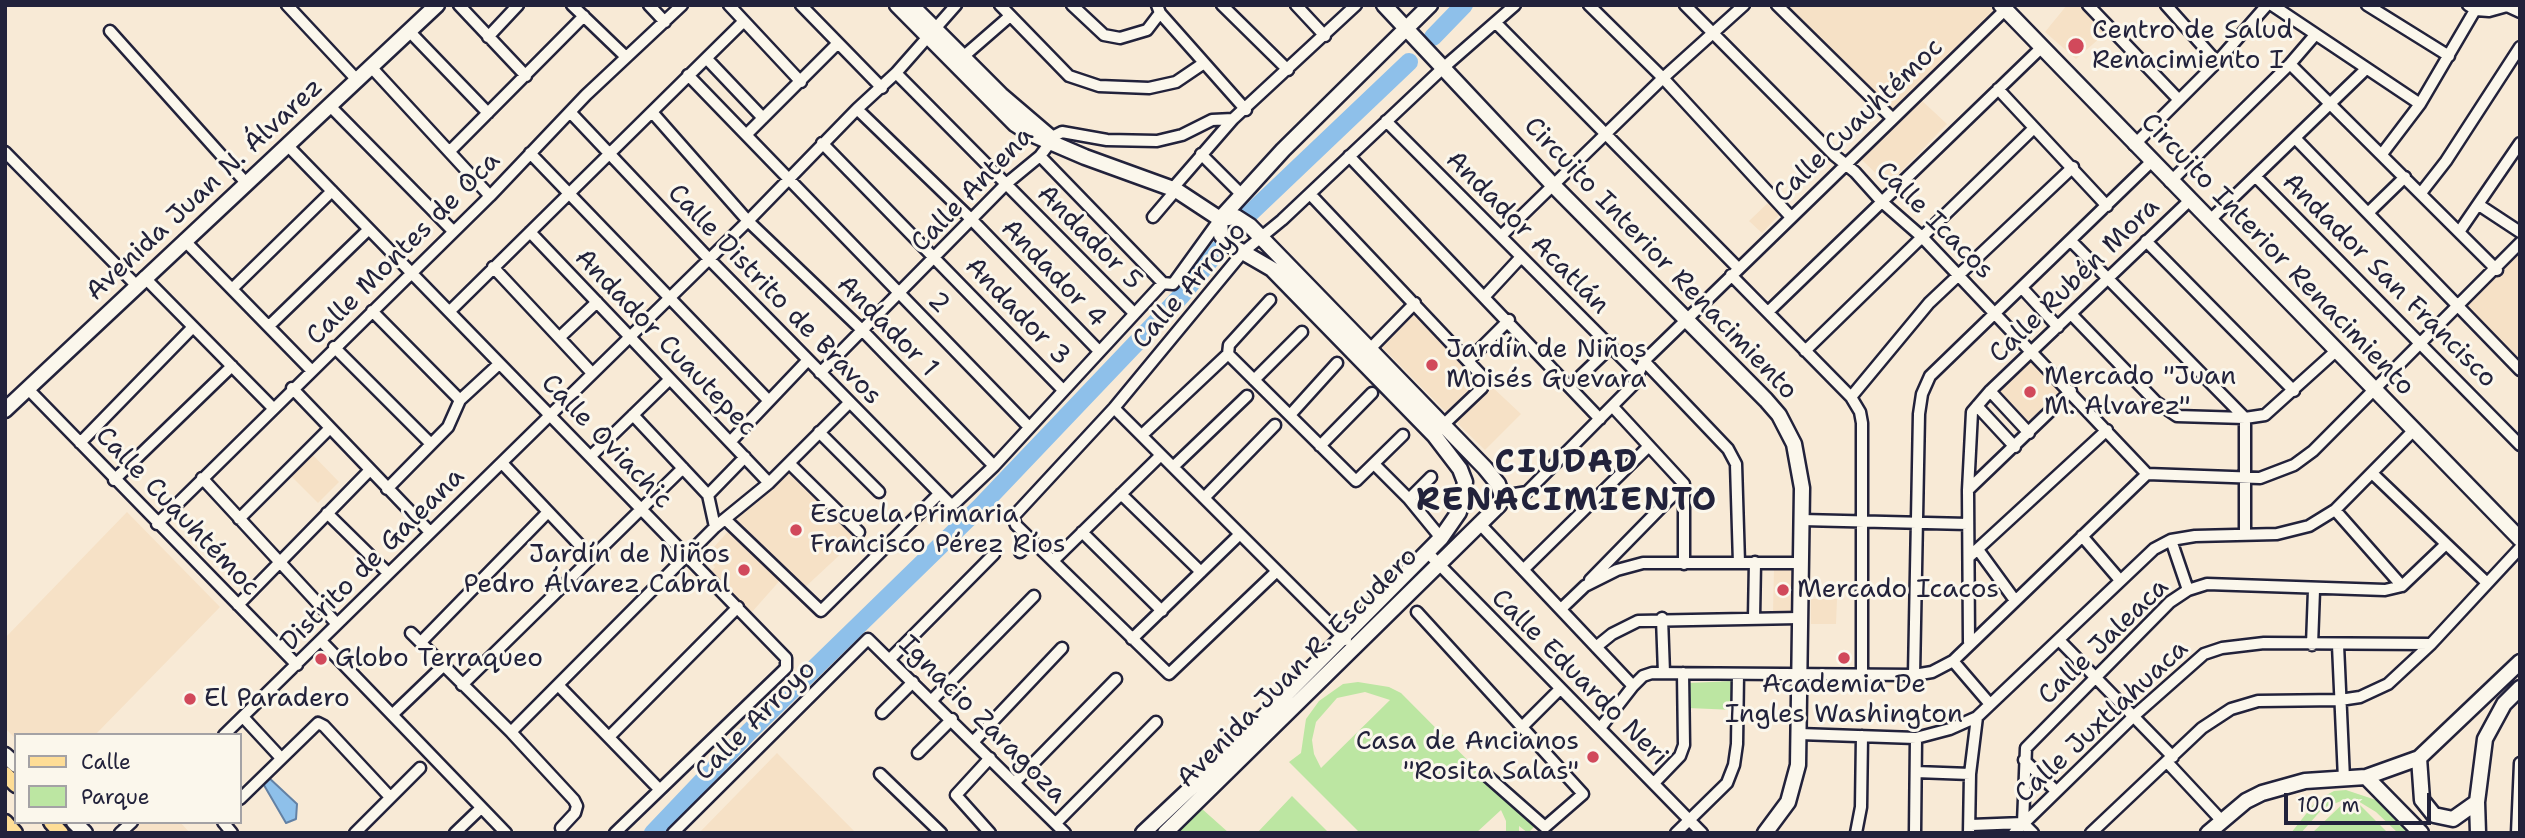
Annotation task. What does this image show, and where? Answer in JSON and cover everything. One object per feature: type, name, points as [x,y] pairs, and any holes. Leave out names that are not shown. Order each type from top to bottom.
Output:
[{"type":"main road","name":"Avenida Juan N. Álvarez","points":[[5,410],[184,240],[289,147],[437,5]]},
{"type":"main road","points":[[897,5],[964,56],[1001,95],[1054,142]]},
{"type":"main road","points":[[911,5],[932,33],[1015,124],[1175,189],[1220,219],[1236,218],[1250,226],[1365,354],[1439,430],[1462,443],[1499,484],[1502,496]]},
{"type":"main road","name":"Circuito Interior Renacimiento","points":[[1384,5],[1553,185],[1766,400],[1783,423],[1800,464],[1802,520],[1799,734],[1795,783],[1788,802],[1765,833]]},
{"type":"main road","points":[[1365,354],[1272,269],[1243,252],[1222,235],[1220,219],[1241,194],[1430,5]]},
{"type":"main road","name":"Circuito Interior Renacimiento","points":[[2005,7],[2134,145],[2520,539]]},
{"type":"main road","points":[[1439,430],[1465,482],[1485,468]]},
{"type":"main road","points":[[1450,455],[1462,443]]},
{"type":"main road","name":"Avenida Juan R. Escudero","points":[[1349,643],[1441,538],[1459,512],[1465,482]]},
{"type":"main road","name":"Avenida Juan R. Escudero","points":[[1165,833],[1231,759],[1349,643],[1437,565],[1499,505],[1502,496]]},
{"type":"main road","points":[[2208,833],[2246,801],[2283,785],[2305,780],[2366,777],[2420,758],[2520,662]]},
{"type":"main road","points":[[2478,833],[2477,802],[2485,739],[2504,704],[2520,688]]},
{"type":"main road","points":[[2420,758],[2422,800],[2434,815],[2453,820],[2477,802]]},
{"type":"main road","name":"Avenida Juan R. Escudero","points":[[1143,833],[1231,759]]},
{"type":"main road","points":[[2366,777],[2421,833]]},
{"type":"main road","points":[[5,822],[15,833]]},
{"type":"street","points":[[287,5],[358,81]]},
{"type":"street","points":[[459,5],[526,76]]},
{"type":"street","points":[[488,37],[518,5]]},
{"type":"street","points":[[572,5],[626,57]]},
{"type":"street","points":[[649,5],[665,22]]},
{"type":"street","name":"Calle Montes de Oca","points":[[157,524],[272,407],[490,196],[570,112],[682,5]]},
{"type":"street","points":[[801,5],[882,88]]},
{"type":"street","name":"Distrito de Galeana","points":[[226,733],[387,572],[748,221],[822,143],[882,88],[956,5]]},
{"type":"street","points":[[1000,5],[1069,76],[1099,86],[1149,88],[1176,82],[1204,63]]},
{"type":"street","points":[[1072,5],[1104,35],[1120,38],[1147,30],[1158,9],[1246,110]]},
{"type":"street","points":[[1223,5],[1288,70]]},
{"type":"street","points":[[1296,5],[1325,36]]},
{"type":"street","points":[[1153,217],[1233,119],[1246,110],[1356,5]]},
{"type":"street","name":"Calle Arroyo","points":[[1032,540],[1016,525],[1013,517],[1114,408],[1243,252],[1310,194],[1443,68],[1515,5]]},
{"type":"street","points":[[1589,5],[1663,78],[1790,216]]},
{"type":"street","name":"Calle Icacos","points":[[1685,5],[1881,202],[1922,237],[2147,474]]},
{"type":"street","points":[[1501,236],[1663,78],[1744,5]]},
{"type":"street","points":[[1777,5],[1892,118]]},
{"type":"street","points":[[2088,5],[2179,100]]},
{"type":"street","points":[[2166,5],[2217,62]]},
{"type":"street","points":[[2134,145],[2217,62],[2269,5],[2420,104]]},
{"type":"street","points":[[2367,5],[2449,56]]},
{"type":"street","points":[[2382,154],[2420,104],[2474,7],[2489,11],[2507,6],[2520,12]]},
{"type":"street","name":"Calle Cuauhtémoc","points":[[1644,361],[2005,7]]},
{"type":"street","points":[[736,8],[744,21],[801,82]]},
{"type":"street","points":[[450,151],[583,16]]},
{"type":"street","points":[[964,56],[1010,16]]},
{"type":"street","points":[[450,311],[744,21]]},
{"type":"street","points":[[1496,23],[1606,133],[1734,271],[1768,312],[1852,397],[1860,412],[1863,522],[1862,676]]},
{"type":"street","points":[[110,31],[247,184]]},
{"type":"street","points":[[410,32],[488,113]]},
{"type":"street","points":[[2170,182],[2290,64],[2315,35]]},
{"type":"street","points":[[746,135],[837,44]]},
{"type":"street","points":[[2421,193],[2446,161],[2520,47]]},
{"type":"street","points":[[1768,312],[2041,48]]},
{"type":"street","points":[[707,59],[763,118]]},
{"type":"street","points":[[2290,64],[2497,270]]},
{"type":"street","points":[[372,68],[490,196]]},
{"type":"street","points":[[2209,221],[2366,69]]},
{"type":"street","name":"Andador 5","points":[[896,73],[1133,312]]},
{"type":"street","name":"2","points":[[688,75],[1029,427]]},
{"type":"street","points":[[1998,89],[2107,206]]},
{"type":"street","points":[[331,107],[453,230]]},
{"type":"street","name":"Andador 4","points":[[857,109],[972,220],[1098,351]]},
{"type":"street","name":"Calle Distrito de Bravos","points":[[570,112],[709,259],[950,504],[955,503],[994,466]]},
{"type":"street","name":"Andador 1","points":[[652,112],[748,221],[862,330],[994,466]]},
{"type":"street","name":"Calle Antena","points":[[820,373],[1006,184],[1040,156],[1062,132],[1107,140],[1157,141],[1182,135],[1212,120],[1233,119]]},
{"type":"street","name":"Andador Acatlán","points":[[1386,121],[1638,374]]},
{"type":"street","points":[[1805,351],[2034,128]]},
{"type":"street","points":[[2295,138],[2520,370]]},
{"type":"street","points":[[2459,232],[2520,142]]},
{"type":"street","name":"Andador 3","points":[[822,143],[1063,390]]},
{"type":"street","name":"Calle Oviachic","points":[[289,147],[786,657],[788,664],[659,789]]},
{"type":"street","points":[[5,152],[140,281],[193,327],[272,407]]},
{"type":"street","points":[[530,153],[769,401]]},
{"type":"street","points":[[1202,154],[1241,194]]},
{"type":"street","points":[[1040,156],[1163,283],[1173,284],[1220,219]]},
{"type":"street","points":[[1349,156],[1509,320],[1600,419]]},
{"type":"street","points":[[1914,675],[1916,523],[1922,394],[1930,376],[2072,242],[2151,162]]},
{"type":"street","points":[[1852,397],[1889,347],[1958,274],[2073,167]]},
{"type":"street","name":"Andador San Francisco","points":[[2256,177],[2520,445]]},
{"type":"street","points":[[2368,214],[2405,177]]},
{"type":"street","points":[[233,288],[332,191]]},
{"type":"street","points":[[1310,194],[1482,376],[1482,388],[1439,430]]},
{"type":"street","name":"Calle Rubén Mora","points":[[1977,406],[2189,201]]},
{"type":"street","points":[[2479,205],[2520,232]]},
{"type":"street","points":[[270,326],[368,230]]},
{"type":"street","name":"Andador Cuautepec","points":[[530,232],[769,482]]},
{"type":"street","points":[[184,240],[311,370]]},
{"type":"street","points":[[2146,241],[2294,391]]},
{"type":"street","points":[[2072,242],[2245,418],[2245,535]]},
{"type":"street","points":[[1601,727],[1643,676],[1664,673],[1914,675],[1932,671],[1952,661],[2147,474],[2260,478],[2294,465],[2313,451],[2420,341],[2497,270],[2520,243]]},
{"type":"street","points":[[1485,296],[1521,257]]},
{"type":"street","points":[[492,267],[592,373]]},
{"type":"street","points":[[994,466],[1133,312],[1163,283]]},
{"type":"street","points":[[2023,289],[2058,327]]},
{"type":"street","points":[[1142,435],[1227,351],[1270,300]]},
{"type":"street","points":[[560,337],[597,302]]},
{"type":"street","points":[[1365,354],[1415,303]]},
{"type":"street","points":[[372,311],[460,400]]},
{"type":"street","points":[[2072,315],[2155,402],[2170,413],[2245,418],[2265,415],[2337,350]]},
{"type":"street","points":[[1469,360],[1509,320]]},
{"type":"street","points":[[80,443],[193,327]]},
{"type":"street","points":[[1254,380],[1302,332]]},
{"type":"street","points":[[334,347],[431,444]]},
{"type":"street","points":[[1570,386],[1611,347]]},
{"type":"street","points":[[1227,351],[1356,481],[1403,435]]},
{"type":"street","points":[[731,441],[808,360]]},
{"type":"street","points":[[1502,496],[1527,492],[1634,384],[1644,361],[1728,449],[1736,464],[1739,564]]},
{"type":"street","points":[[1290,415],[1337,363]]},
{"type":"street","points":[[387,489],[448,427],[460,400],[499,364]]},
{"type":"street","points":[[114,480],[232,366]]},
{"type":"street","points":[[591,456],[670,379]]},
{"type":"street","name":"Calle Cuauhtémoc","points":[[27,388],[297,665]]},
{"type":"street","points":[[292,388],[429,531]]},
{"type":"street","name":"Calle Rubén Mora","points":[[1990,391],[2029,433]]},
{"type":"street","points":[[1968,490],[2071,391]]},
{"type":"street","points":[[1320,446],[1372,393]]},
{"type":"street","points":[[1174,467],[1247,397]]},
{"type":"street","points":[[511,732],[715,527],[769,482],[849,402]]},
{"type":"street","points":[[1969,642],[1974,553],[1968,524],[1968,490],[1972,419],[1977,406],[2015,447]]},
{"type":"street","points":[[1613,407],[1684,484],[1684,564]]},
{"type":"street","points":[[1114,408],[1349,643]]},
{"type":"street","points":[[633,415],[708,495],[715,527]]},
{"type":"street","points":[[1204,498],[1275,425]]},
{"type":"street","points":[[239,519],[329,429]]},
{"type":"street","points":[[1974,553],[2107,430]]},
{"type":"street","points":[[1799,734],[1916,738],[1950,729],[1977,717],[2119,579],[2154,549],[2171,540],[2295,532],[2335,510],[2414,430]]},
{"type":"street","points":[[819,432],[879,492]]},
{"type":"street","points":[[1524,569],[1649,446]]},
{"type":"street","points":[[1054,560],[1161,455]]},
{"type":"street","points":[[708,495],[746,457]]},
{"type":"street","points":[[502,463],[590,557]]},
{"type":"street","points":[[789,463],[859,533]]},
{"type":"street","points":[[1375,465],[1409,499],[1441,538]]},
{"type":"street","points":[[462,685],[683,468]]},
{"type":"street","points":[[238,605],[369,471]]},
{"type":"street","points":[[2372,472],[2486,582]]},
{"type":"street","points":[[1409,499],[1432,477]]},
{"type":"street","points":[[202,478],[337,624]]},
{"type":"street","points":[[1561,609],[1684,484]]},
{"type":"street","points":[[726,520],[821,611],[939,494]]},
{"type":"street","points":[[1121,494],[1201,572]]},
{"type":"street","points":[[2335,510],[2402,586],[2446,544]]},
{"type":"street","points":[[327,513],[387,572]]},
{"type":"street","points":[[421,642],[547,513]]},
{"type":"street","points":[[1802,520],[1968,524]]},
{"type":"street","points":[[1479,523],[1633,686]]},
{"type":"street","points":[[1082,532],[1161,611]]},
{"type":"street","points":[[1132,639],[1240,534]]},
{"type":"street","points":[[2082,536],[2119,579]]},
{"type":"street","points":[[1020,552],[1032,540],[1169,674],[1277,571]]},
{"type":"street","points":[[2171,540],[2188,590]]},
{"type":"street","points":[[2091,833],[2217,716],[2258,701],[2340,700],[2360,697],[2388,684],[2431,644],[2520,548]]},
{"type":"street","name":"Calle Eduardo Neri","points":[[1427,553],[1560,689],[1601,727],[1702,833]]},
{"type":"street","points":[[1974,553],[2014,599]]},
{"type":"street","points":[[891,658],[995,554]]},
{"type":"street","points":[[1754,618],[1755,562]]},
{"type":"street","points":[[1585,586],[1617,570],[1643,563],[1801,563]]},
{"type":"street","name":"Calle Jaleaca","points":[[2023,822],[2024,760],[2031,741],[2170,602],[2188,590],[2207,584],[2261,584],[2314,590],[2385,590],[2402,586]]},
{"type":"street","points":[[2312,645],[2314,590]]},
{"type":"street","points":[[932,700],[1034,596]]},
{"type":"street","points":[[610,736],[738,607]]},
{"type":"street","points":[[1417,612],[1583,794],[1545,827],[1486,775]]},
{"type":"street","points":[[1597,647],[1625,625],[1662,618],[1799,618]]},
{"type":"street","points":[[1662,618],[1664,673]]},
{"type":"street","points":[[411,633],[511,732],[574,800],[577,806],[575,813],[561,828]]},
{"type":"street","name":"Calle Arroyo","points":[[673,833],[868,639]]},
{"type":"street","name":"Ignacio Zaragoza","points":[[868,639],[891,658],[1065,833]]},
{"type":"street","points":[[2059,640],[2134,716],[2221,820]]},
{"type":"street","points":[[321,641],[506,833]]},
{"type":"street","name":"Calle Juxtlahuaca","points":[[2014,833],[2134,716],[2204,654],[2222,648],[2264,643],[2431,644]]},
{"type":"street","points":[[2338,645],[2344,779]]},
{"type":"street","points":[[974,741],[1062,648]]},
{"type":"street","points":[[1952,661],[1989,704]]},
{"type":"street","points":[[393,714],[443,666]]},
{"type":"street","points":[[1654,783],[1680,756],[1684,745],[1683,673]]},
{"type":"street","points":[[1676,833],[1727,783],[1734,765],[1737,744],[1738,674]]},
{"type":"street","points":[[1014,782],[1116,679]]},
{"type":"street","points":[[882,713],[913,682]]},
{"type":"street","points":[[559,686],[659,789],[615,833]]},
{"type":"street","points":[[1522,727],[1560,689]]},
{"type":"street","points":[[243,717],[281,758]]},
{"type":"street","points":[[1977,717],[1970,774],[1970,829],[2023,822],[2033,833]]},
{"type":"street","points":[[918,753],[952,719]]},
{"type":"street","points":[[1056,824],[1156,722]]},
{"type":"street","points":[[242,797],[318,723],[324,726],[390,797]]},
{"type":"street","points":[[1857,833],[1861,807],[1862,736]]},
{"type":"street","points":[[1915,833],[1916,738]]},
{"type":"street","points":[[990,758],[956,795],[990,833]]},
{"type":"street","points":[[2024,760],[2056,791]]},
{"type":"street","points":[[2517,833],[2520,763]]},
{"type":"street","points":[[355,833],[419,768]]},
{"type":"street","points":[[1916,772],[1970,774]]},
{"type":"street","points":[[880,774],[941,833]]},
{"type":"street","points":[[455,833],[481,808]]},
{"type":"shaded area","points":[[1781,5],[1995,5],[2000,11],[1892,112]]},
{"type":"shaded area","name":"Centro de Salud Renacimiento I","points":[[2067,5],[2085,5],[2109,30],[2076,59],[2045,32]]},
{"type":"shaded area","points":[[1919,98],[1947,124],[1888,185],[1861,159]]},
{"type":"shaded area","points":[[1772,199],[1782,212],[1762,233],[1749,221]]},
{"type":"shaded area","points":[[2520,246],[2520,363],[2465,307]]},
{"type":"shaded area","name":"Jardín de Niños Moisés Guevara","points":[[1412,310],[1481,382],[1448,414],[1378,343]]},
{"type":"shaded area","name":"Mercado \"Juan M. Alvarez\"","points":[[2029,356],[2066,391],[2030,427],[1995,392]]},
{"type":"shaded area","points":[[1489,384],[1521,414],[1485,450],[1453,419]]},
{"type":"shaded area","points":[[309,451],[339,482],[318,503],[288,473]]},
{"type":"shaded area","name":"Escuela Primaria Francisco Pérez Ríos","points":[[789,466],[859,537],[801,591],[733,523]]},
{"type":"shaded area","points":[[127,512],[220,607],[97,733],[14,733],[14,737],[5,728],[5,638]]},
{"type":"shaded area","name":"Jardín de Niños Pedro Álvarez Cabral","points":[[732,527],[783,577],[752,612],[710,573],[715,567],[705,557]]},
{"type":"shaded area","name":"Mercado Icacos","points":[[1774,568],[1793,568],[1792,613],[1773,613]]},
{"type":"shaded area","points":[[1811,599],[1837,599],[1836,624],[1811,624]]},
{"type":"shaded area","points":[[777,753],[856,833],[699,833]]},
{"type":"shaded area","points":[[135,824],[182,824],[190,833],[126,833]]},
{"type":"green space","points":[[1734,681],[1735,710],[1688,708],[1688,683]]},
{"type":"green space","points":[[1358,682],[1389,687],[1401,693],[1534,827],[1528,833],[1519,826],[1519,833],[1506,833],[1506,821],[1501,810],[1476,833],[1360,833],[1289,762],[1301,753],[1306,719],[1319,701],[1343,684]],"holes":[[[1365,692],[1390,700],[1321,768],[1314,754],[1312,740],[1316,722],[1337,698]]]},
{"type":"green space","points":[[2346,790],[2376,800],[2410,833],[2398,833],[2376,812],[2353,798],[2388,833],[2312,833],[2349,798],[2323,808],[2301,833],[2291,833],[2317,800],[2334,791]]},
{"type":"green space","points":[[1292,796],[1329,833],[1257,833]]},
{"type":"green space","points":[[1201,808],[1229,833],[1176,833]]},
{"type":"water","points":[[267,776],[297,804],[296,819],[286,823],[261,780]]},
{"type":"waterway","points":[[1433,37],[1464,5]]},
{"type":"waterway","points":[[1245,218],[1409,62]]},
{"type":"waterway","points":[[653,833],[749,732],[980,507],[1181,296],[1220,248]]},
{"type":"place","name":"Centro de Salud Renacimiento I","points":[[2076,46]]},
{"type":"place","name":"Jardín de Niños Moisés Guevara","points":[[1432,365]]},
{"type":"place","name":"Mercado \"Juan M. Alvarez\"","points":[[2030,392]]},
{"type":"place","name":"Escuela Primaria Francisco Pérez Ríos","points":[[796,530]]},
{"type":"place","name":"Jardín de Niños Pedro Álvarez Cabral","points":[[744,570]]},
{"type":"place","name":"Mercado Icacos","points":[[1783,590]]},
{"type":"place","name":"Academia De Ingles Washington","points":[[1844,658]]},
{"type":"place","name":"Globo Terraqueo","points":[[321,659]]},
{"type":"place","name":"El Paradero","points":[[190,699]]},
{"type":"place","name":"Casa de Ancianos \"Rosita Salas\"","points":[[1593,757]]},
{"type":"district","name":"CIUDAD RENACIMIENTO","points":[[1567,482]]}]
